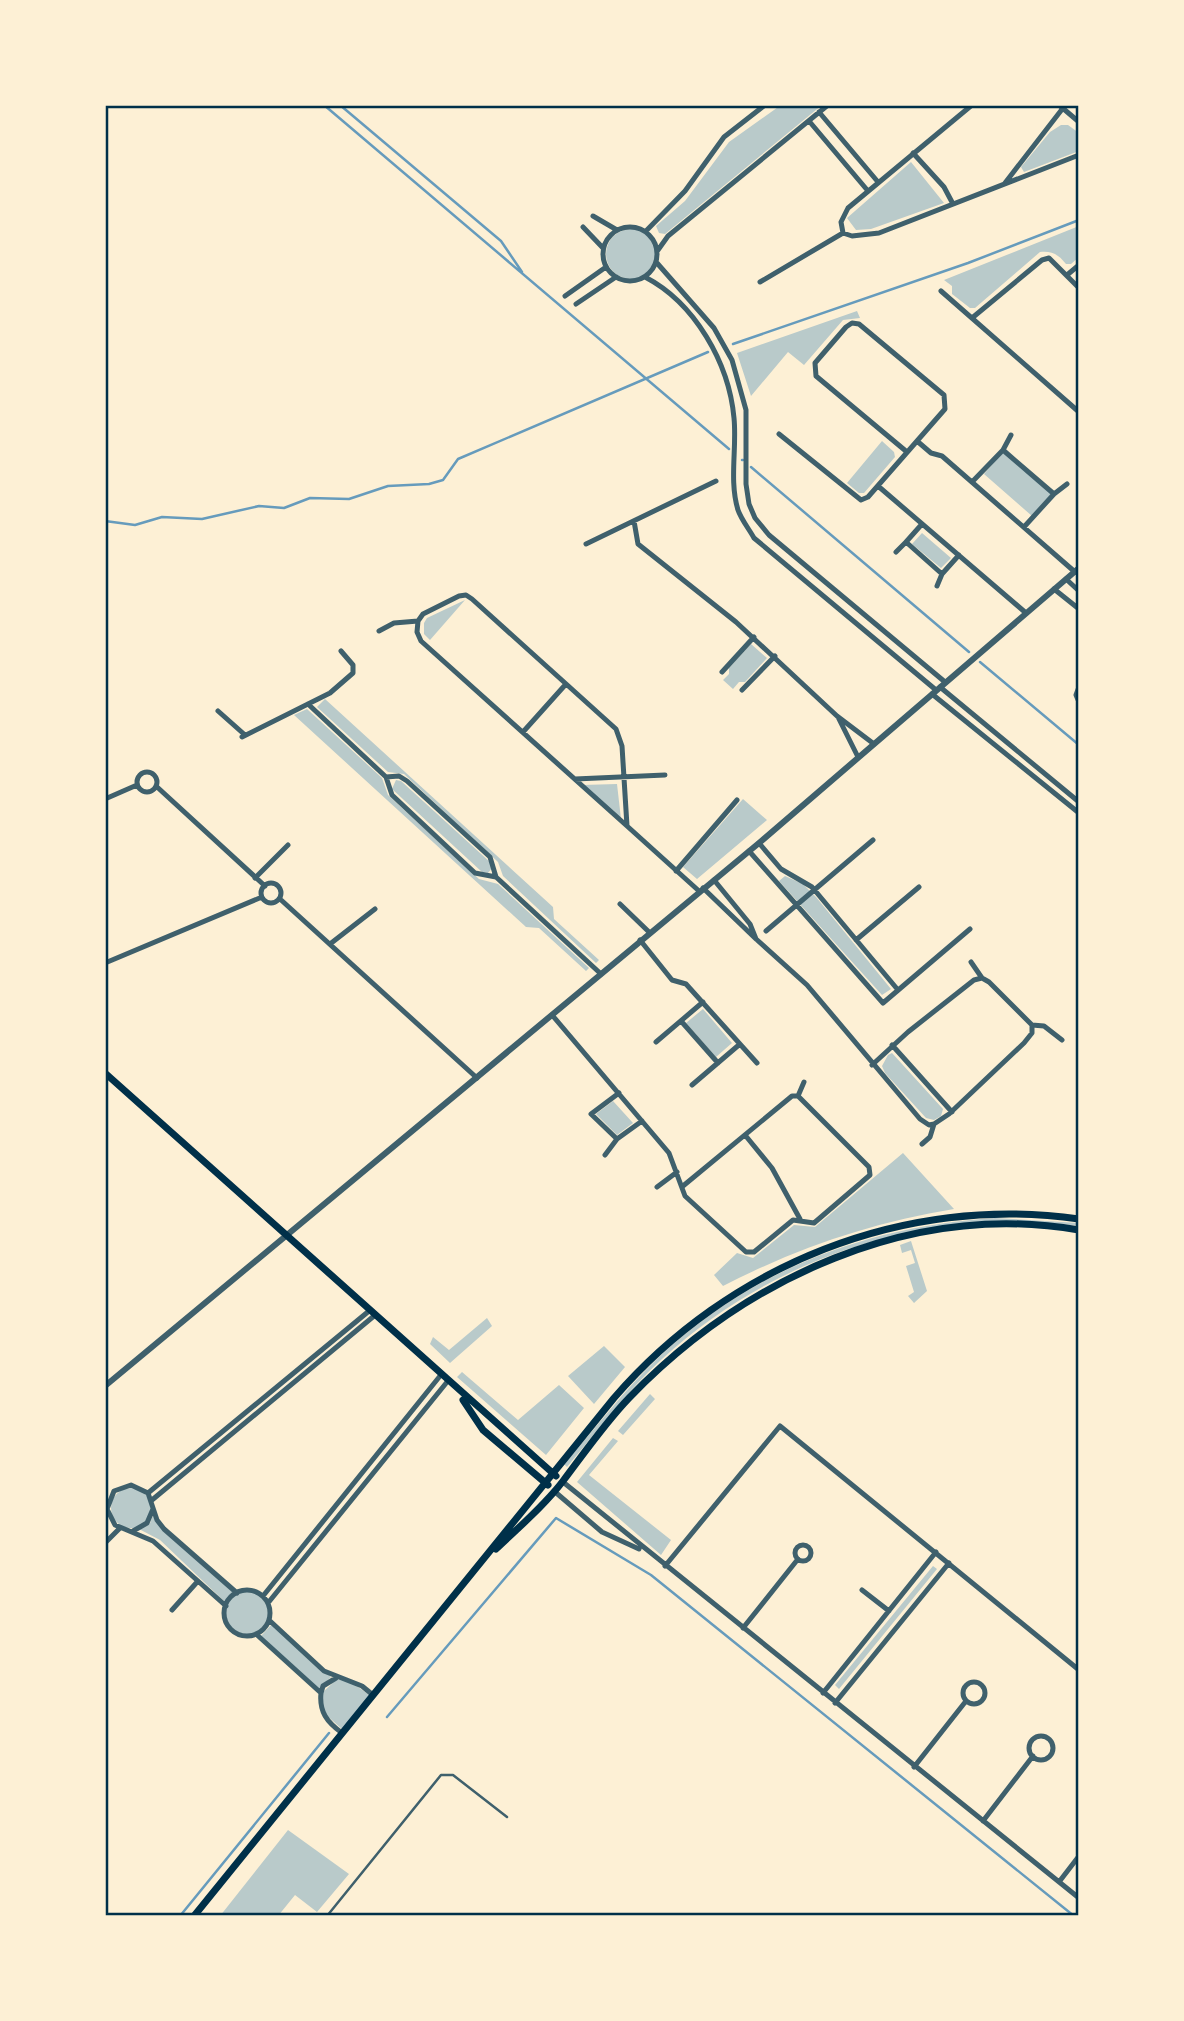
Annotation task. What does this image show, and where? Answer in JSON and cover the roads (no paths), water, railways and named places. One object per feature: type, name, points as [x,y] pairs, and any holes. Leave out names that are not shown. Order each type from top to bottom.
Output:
[{"type":"main road","points":[[105,1073],[457,1391],[563,1482]]},
{"type":"main road","points":[[194,1916],[621,1389],[663,1346],[720,1302],[780,1267],[842,1242],[926,1221],[1026,1214],[1079,1219]]},
{"type":"main road","points":[[473,1571],[563,1482],[628,1399],[666,1363],[726,1315],[769,1288],[863,1247],[928,1230],[1003,1224],[1079,1230]]},
{"type":"main road","points":[[457,1391],[483,1430],[554,1491]]},
{"type":"street","points":[[646,231],[685,191],[724,136],[765,105]]},
{"type":"street","points":[[657,250],[668,236],[828,105]]},
{"type":"street","points":[[843,233],[843,215],[878,182],[972,105]]},
{"type":"street","points":[[1004,184],[1061,106],[1079,122]]},
{"type":"street","points":[[819,112],[878,182]]},
{"type":"street","points":[[809,121],[868,191]]},
{"type":"street","points":[[913,153],[944,187],[953,204]]},
{"type":"street","points":[[761,282],[843,233],[852,236],[879,233],[1079,155]]},
{"type":"street","points":[[593,216],[617,230]]},
{"type":"street","points":[[583,227],[603,248],[606,267],[617,277],[628,282],[645,277],[657,263],[657,250],[646,231],[628,226],[617,230],[603,248]]},
{"type":"street","points":[[972,318],[1042,260],[1049,258],[1055,261],[1079,288]]},
{"type":"street","points":[[657,263],[714,328],[732,360],[746,410],[746,484],[755,518],[769,536],[1079,813]]},
{"type":"street","points":[[1067,275],[1079,265]]},
{"type":"street","points":[[565,296],[606,267]]},
{"type":"street","points":[[576,304],[617,277]]},
{"type":"street","points":[[645,277],[679,302],[716,354],[731,395],[738,510],[754,538],[1079,802]]},
{"type":"street","points":[[941,291],[1079,412]]},
{"type":"street","points":[[779,434],[861,500],[868,498],[945,410],[944,395],[859,324],[852,323],[815,362],[813,370],[816,376],[907,452]]},
{"type":"street","points":[[972,482],[1003,450],[1011,435]]},
{"type":"street","points":[[105,1386],[749,851],[1077,570],[942,456],[931,453],[917,441]]},
{"type":"street","points":[[1003,450],[1054,495]]},
{"type":"street","points":[[586,544],[716,481]]},
{"type":"street","points":[[1024,527],[1067,484]]},
{"type":"street","points":[[878,486],[1026,613]]},
{"type":"street","points":[[634,521],[638,544],[754,637],[837,716],[874,744]]},
{"type":"street","points":[[895,552],[922,524]]},
{"type":"street","points":[[905,542],[943,574]]},
{"type":"street","points":[[937,586],[959,555]]},
{"type":"street","points":[[1066,579],[1079,591]]},
{"type":"street","points":[[1054,589],[1079,609]]},
{"type":"street","points":[[627,826],[622,746],[616,729],[466,595],[423,614],[418,621],[417,632],[421,641],[575,779],[580,788],[701,890],[807,985],[920,1119],[929,1125],[934,1124],[952,1112],[1024,1043],[1032,1033],[1032,1025]]},
{"type":"street","points":[[379,631],[394,623],[418,621]]},
{"type":"street","points":[[722,672],[754,637]]},
{"type":"street","points":[[218,711],[244,736],[330,693],[353,673],[353,665],[341,651]]},
{"type":"street","points":[[742,690],[775,656]]},
{"type":"street","points":[[523,732],[566,684]]},
{"type":"street","points":[[1079,687],[1076,695],[1079,702]]},
{"type":"street","points":[[308,704],[386,777],[392,795],[475,873],[496,877]]},
{"type":"street","points":[[837,716],[858,757]]},
{"type":"street","points":[[137,785],[139,776],[147,772],[155,777],[156,786],[255,878],[265,886],[276,885],[281,890],[280,899]]},
{"type":"street","points":[[575,779],[666,775]]},
{"type":"street","points":[[386,777],[399,776],[407,781],[472,840],[490,857],[496,877],[601,974]]},
{"type":"street","points":[[137,785],[148,792],[156,786]]},
{"type":"street","points":[[105,799],[137,785]]},
{"type":"street","points":[[676,871],[737,800]]},
{"type":"street","points":[[766,931],[873,840]]},
{"type":"street","points":[[758,843],[781,869],[802,878],[814,890],[898,990]]},
{"type":"street","points":[[255,878],[288,845]]},
{"type":"street","points":[[749,851],[883,1003],[970,929]]},
{"type":"street","points":[[713,880],[750,924],[756,939]]},
{"type":"street","points":[[262,897],[265,886]]},
{"type":"street","points":[[856,940],[919,887]]},
{"type":"street","points":[[262,897],[269,903],[280,899]]},
{"type":"street","points":[[105,963],[262,897]]},
{"type":"street","points":[[280,899],[477,1078]]},
{"type":"street","points":[[620,904],[649,932]]},
{"type":"street","points":[[330,944],[375,909]]},
{"type":"street","points":[[640,939],[672,979],[686,984],[757,1063]]},
{"type":"street","points":[[971,962],[982,978],[1032,1025],[1044,1026],[1062,1040]]},
{"type":"street","points":[[872,1065],[892,1045],[974,980],[982,978]]},
{"type":"street","points":[[656,1042],[703,1002]]},
{"type":"street","points":[[552,1015],[669,1153],[683,1186],[691,1202],[746,1252],[754,1252],[793,1220],[814,1223],[870,1175],[869,1167],[798,1097],[792,1096],[683,1186]]},
{"type":"street","points":[[681,1021],[718,1063]]},
{"type":"street","points":[[692,1085],[740,1044]]},
{"type":"street","points":[[892,1045],[952,1112]]},
{"type":"street","points":[[798,1097],[804,1082]]},
{"type":"street","points":[[617,1139],[591,1114],[619,1093]]},
{"type":"street","points":[[605,1155],[617,1139],[642,1121]]},
{"type":"street","points":[[922,1144],[930,1137],[934,1124]]},
{"type":"street","points":[[746,1135],[772,1168],[800,1219]]},
{"type":"street","points":[[657,1187],[677,1171]]},
{"type":"street","points":[[148,1493],[371,1313]]},
{"type":"street","points":[[152,1500],[371,1313]]},
{"type":"street","points":[[262,1596],[444,1379]]},
{"type":"street","points":[[268,1603],[444,1379]]},
{"type":"street","points":[[665,1566],[780,1426],[1079,1670]]},
{"type":"street","points":[[563,1482],[1079,1898]]},
{"type":"street","points":[[226,1606],[153,1541],[120,1528],[109,1518],[106,1505],[114,1491],[131,1485],[148,1493],[164,1529],[237,1593]]},
{"type":"street","points":[[554,1491],[602,1532],[649,1553]]},
{"type":"street","points":[[133,1531],[147,1523],[153,1509]]},
{"type":"street","points":[[105,1543],[120,1528]]},
{"type":"street","points":[[823,1693],[936,1552]]},
{"type":"street","points":[[743,1629],[798,1559]]},
{"type":"street","points":[[835,1703],[949,1563]]},
{"type":"street","points":[[172,1610],[198,1581]]},
{"type":"street","points":[[269,1620],[256,1634],[240,1635],[225,1619],[226,1606],[237,1593],[250,1590],[262,1596],[268,1603],[269,1620],[324,1671],[336,1678]]},
{"type":"street","points":[[862,1590],[888,1611]]},
{"type":"street","points":[[256,1634],[321,1693]]},
{"type":"street","points":[[342,1733],[324,1717],[319,1705],[321,1693],[328,1680],[349,1679],[373,1695]]},
{"type":"street","points":[[970,1682],[981,1684],[985,1690],[982,1700],[972,1704],[966,1701],[962,1694],[964,1686],[970,1682]]},
{"type":"street","points":[[914,1767],[966,1701]]},
{"type":"street","points":[[1041,1736],[1048,1738],[1053,1748],[1050,1755],[1044,1759],[1033,1756],[1030,1750],[1031,1742],[1041,1736]]},
{"type":"street","points":[[983,1821],[1033,1756]]},
{"type":"street","points":[[1059,1882],[1079,1856]]},
{"type":"lane","points":[[327,1916],[442,1775],[453,1775],[507,1817]]},
{"type":"waterway","points":[[324,105],[729,449]]},
{"type":"waterway","points":[[340,105],[501,241],[522,272]]},
{"type":"waterway","points":[[733,344],[968,263],[1079,220]]},
{"type":"waterway","points":[[105,521],[135,525],[162,517],[202,519],[259,506],[284,508],[310,498],[349,499],[388,486],[429,484],[443,480],[458,459],[708,352]]},
{"type":"waterway","points":[[751,467],[969,652]]},
{"type":"waterway","points":[[980,662],[1079,745]]},
{"type":"waterway","points":[[387,1717],[556,1518],[651,1575],[1074,1916]]},
{"type":"waterway","points":[[180,1916],[329,1733]]}]
